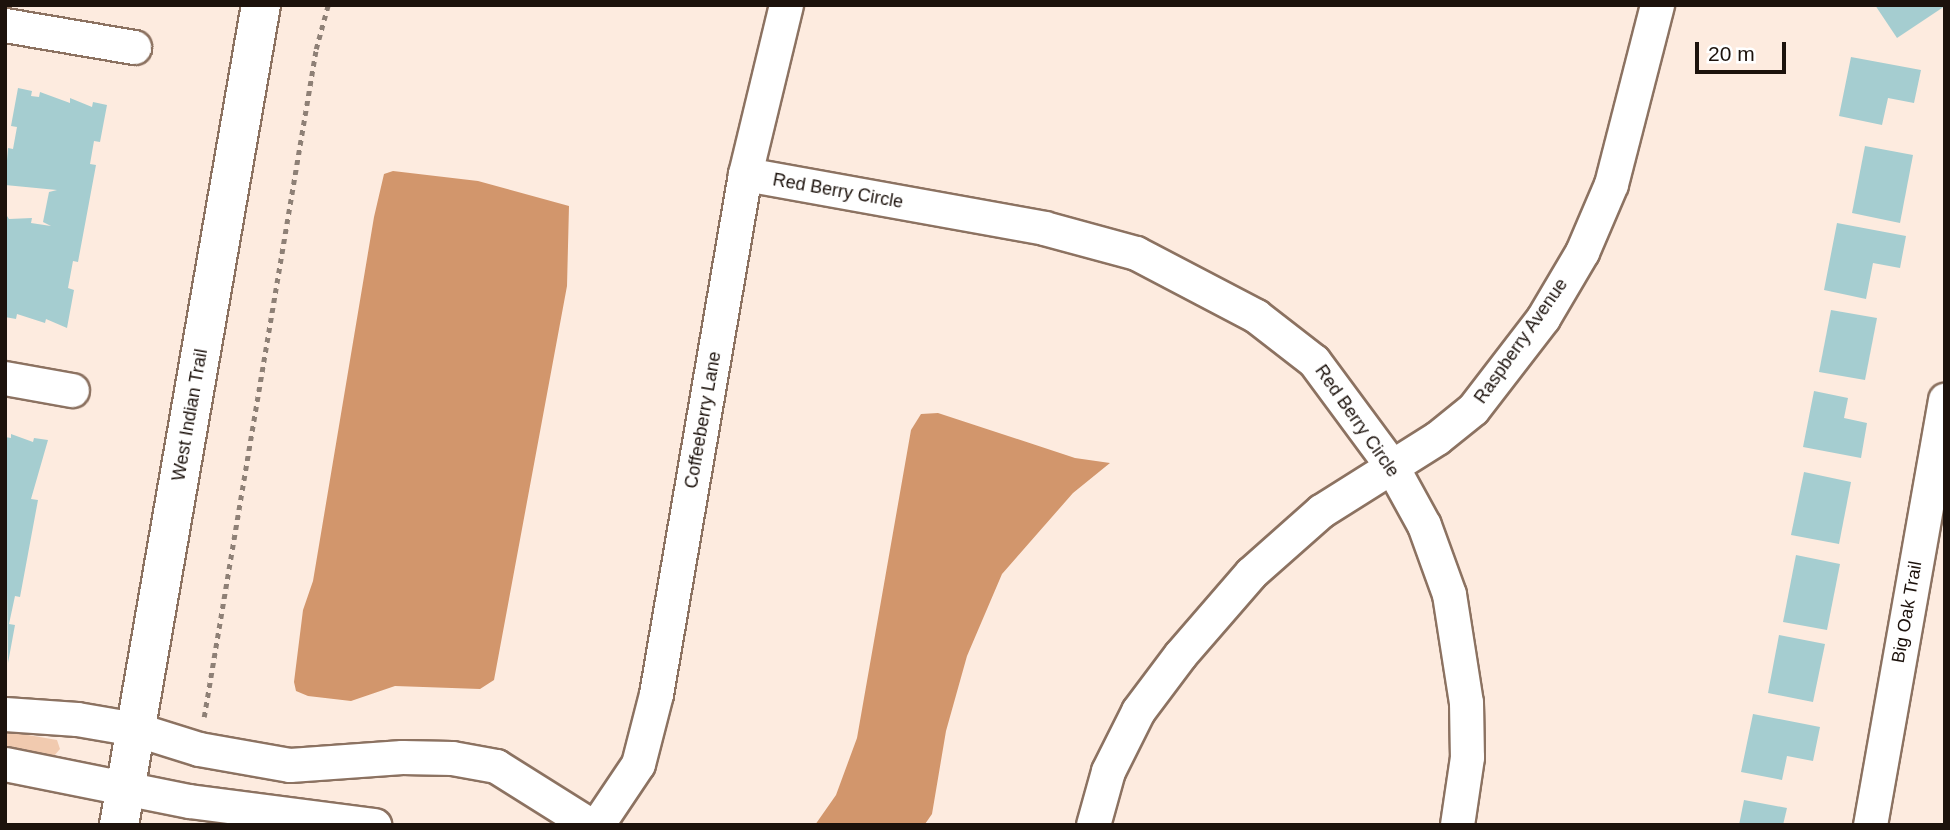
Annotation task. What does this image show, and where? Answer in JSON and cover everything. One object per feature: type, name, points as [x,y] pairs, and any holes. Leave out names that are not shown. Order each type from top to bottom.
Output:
[{"type":"main road","name":"West Indian Trail","points":[[122,807],[261,5]]},
{"type":"street","name":"Coffeeberry Lane","points":[[597,825],[638,764],[656,694],[746,174],[786,5]]},
{"type":"street","name":"Raspberry Avenue","points":[[1093,825],[1108,771],[1138,711],[1180,654],[1251,573],[1321,511],[1437,438],[1473,409],[1543,318],[1582,253],[1611,184],[1657,5]]},
{"type":"street","points":[[5,25],[134,47]]},
{"type":"street","name":"Red Berry Circle","points":[[746,174],[1044,228],[1136,253],[1256,316],[1314,361],[1391,466],[1424,525],[1449,594],[1466,716],[1468,757],[1457,825]]},
{"type":"street","points":[[5,378],[72,390]]},
{"type":"street","name":"Big Oak Trail","points":[[1870,825],[1945,400]]},
{"type":"street","points":[[5,714],[77,719],[135,729],[199,749],[290,765],[402,757],[452,758],[496,766],[590,825]]},
{"type":"street","points":[[5,764],[122,807],[188,801],[374,825]]},
{"type":"path","points":[[199,749],[316,49],[328,5]]},
{"type":"shaded area","points":[[393,171],[478,181],[569,206],[567,286],[494,680],[480,689],[395,686],[351,701],[308,696],[296,691],[294,682],[303,610],[313,581],[374,217],[384,174]]},
{"type":"shaded area","points":[[938,413],[1075,458],[1110,463],[1073,493],[1002,574],[967,656],[946,731],[932,814],[925,824],[815,825],[836,795],[857,738],[911,430],[921,414]]},
{"type":"shaded area","points":[[5,731],[57,740],[60,749],[53,757],[5,749]]},
{"type":"building","points":[[1875,5],[1945,5],[1945,6],[1897,38]]},
{"type":"building","points":[[1851,57],[1921,70],[1914,103],[1888,98],[1882,125],[1839,116]]},
{"type":"building","points":[[18,88],[32,91],[31,96],[39,97],[40,92],[70,103],[70,98],[92,107],[93,102],[107,105],[100,142],[94,141],[90,164],[96,165],[78,262],[73,261],[68,288],[74,290],[67,328],[46,319],[45,323],[17,314],[16,319],[5,317],[5,213],[9,219],[32,218],[31,223],[51,226],[43,222],[49,192],[57,190],[5,185],[8,148],[13,149],[17,127],[11,126]]},
{"type":"building","points":[[1865,146],[1913,155],[1900,223],[1852,213]]},
{"type":"building","points":[[1837,223],[1906,236],[1900,268],[1873,263],[1866,299],[1824,290]]},
{"type":"building","points":[[1831,310],[1877,318],[1865,380],[1819,372]]},
{"type":"building","points":[[1814,391],[1848,398],[1844,418],[1867,423],[1861,458],[1803,447]]},
{"type":"building","points":[[11,434],[33,442],[34,438],[48,440],[31,499],[38,500],[20,597],[15,596],[9,624],[15,625],[8,663],[5,437],[11,438]]},
{"type":"building","points":[[1804,472],[1851,482],[1839,544],[1791,535]]},
{"type":"building","points":[[1796,555],[1840,564],[1827,630],[1783,622]]},
{"type":"building","points":[[1779,635],[1825,644],[1813,702],[1768,693]]},
{"type":"building","points":[[1753,714],[1820,727],[1813,761],[1787,756],[1782,780],[1741,772]]},
{"type":"building","points":[[1744,800],[1787,808],[1783,825],[1739,825]]}]
